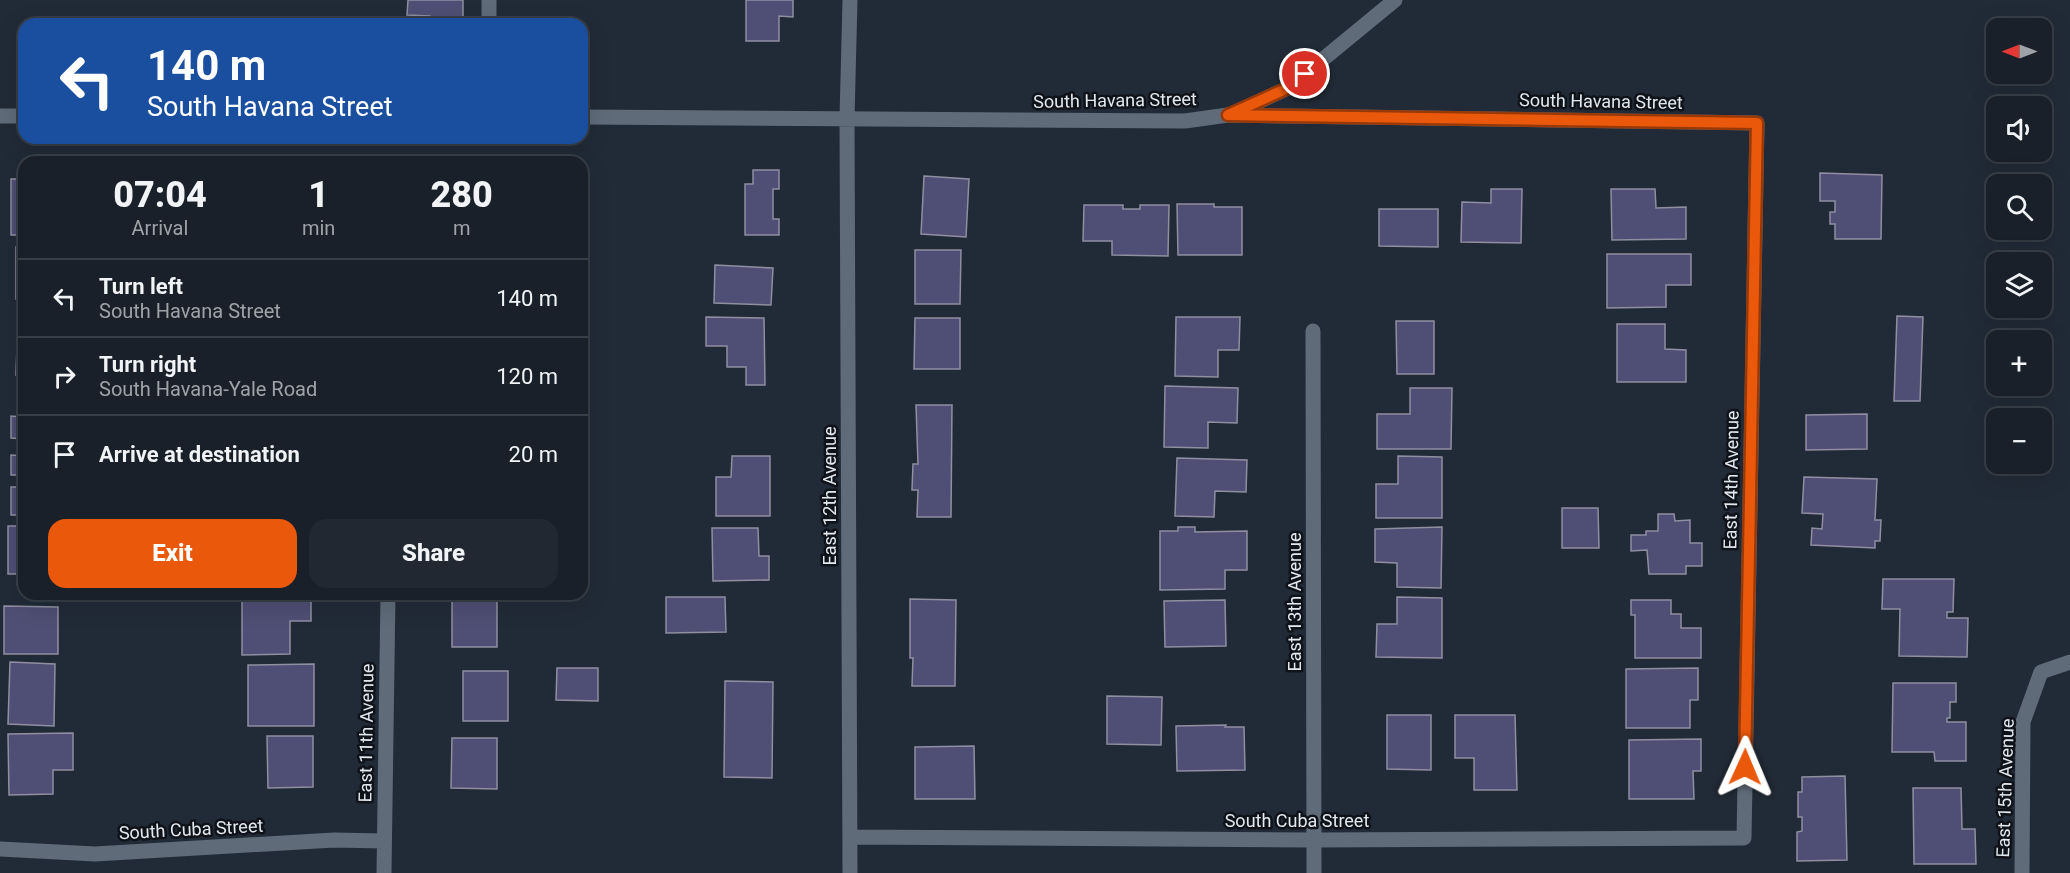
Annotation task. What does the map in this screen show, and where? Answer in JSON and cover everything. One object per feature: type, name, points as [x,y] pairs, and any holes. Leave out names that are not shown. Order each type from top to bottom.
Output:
[{"type":"street","points":[[489,0],[489,18]]},
{"type":"street","points":[[847,118],[850,0]]},
{"type":"street","points":[[1228,115],[1288,88],[1395,0]]},
{"type":"street","name":"South Havana Street","points":[[588,117],[1185,121],[1228,115],[1757,123]]},
{"type":"street","points":[[0,116],[18,116]]},
{"type":"street","name":"East 12th Avenue","points":[[847,118],[850,873]]},
{"type":"street","name":"East 14th Avenue","points":[[1744,838],[1757,123]]},
{"type":"street","name":"East 13th Avenue","points":[[1313,331],[1314,873]]},
{"type":"street","name":"East 11th Avenue","points":[[384,873],[388,600]]},
{"type":"street","name":"East 15th Avenue","points":[[2022,873],[2023,722],[2041,672],[2070,662]]},
{"type":"street","name":"South Cuba Street","points":[[850,837],[1314,840],[1744,838]]},
{"type":"street","name":"South Cuba Street","points":[[0,849],[96,854],[334,840],[384,841]]},
{"type":"building","points":[[408,0],[463,0],[463,18],[407,15]]},
{"type":"building","points":[[746,0],[793,0],[793,17],[779,16],[779,41],[746,41]]},
{"type":"building","points":[[753,170],[779,170],[779,189],[773,189],[773,219],[779,219],[779,235],[745,235],[745,184],[753,184]]},
{"type":"building","points":[[1820,173],[1882,175],[1881,239],[1835,239],[1835,224],[1830,224],[1830,212],[1835,212],[1835,201],[1820,201]]},
{"type":"building","points":[[924,176],[969,179],[966,237],[921,234]]},
{"type":"building","points":[[11,179],[18,179],[18,235],[11,235]]},
{"type":"building","points":[[1491,189],[1522,189],[1521,243],[1461,242],[1462,202],[1491,203]]},
{"type":"building","points":[[1611,189],[1655,189],[1656,208],[1686,207],[1686,239],[1612,240]]},
{"type":"building","points":[[1177,204],[1242,207],[1242,255],[1178,255]]},
{"type":"building","points":[[1084,205],[1123,205],[1123,209],[1140,209],[1140,205],[1169,205],[1168,256],[1112,255],[1112,241],[1083,241]]},
{"type":"building","points":[[1379,209],[1438,209],[1438,247],[1379,246]]},
{"type":"building","points":[[16,247],[18,247],[18,299],[16,299]]},
{"type":"building","points":[[915,250],[961,250],[960,304],[915,304]]},
{"type":"building","points":[[1607,254],[1691,254],[1691,285],[1666,285],[1666,307],[1607,308]]},
{"type":"building","points":[[715,265],[773,268],[771,305],[714,303]]},
{"type":"building","points":[[1897,316],[1923,317],[1920,401],[1894,401]]},
{"type":"building","points":[[706,317],[764,318],[765,385],[746,385],[746,367],[727,367],[727,346],[706,346]]},
{"type":"building","points":[[1176,317],[1240,317],[1239,350],[1218,350],[1218,377],[1175,376]]},
{"type":"building","points":[[915,318],[960,318],[960,369],[914,369]]},
{"type":"building","points":[[1396,321],[1434,321],[1434,374],[1397,374]]},
{"type":"building","points":[[1617,324],[1665,324],[1665,349],[1686,350],[1686,382],[1617,382]]},
{"type":"building","points":[[17,346],[18,346],[18,375],[16,375]]},
{"type":"building","points":[[1165,386],[1238,388],[1237,423],[1208,422],[1208,448],[1164,447]]},
{"type":"building","points":[[1410,388],[1452,388],[1451,449],[1377,449],[1377,414],[1410,414]]},
{"type":"building","points":[[916,405],[952,405],[951,517],[917,517],[918,490],[912,490],[913,464],[918,464]]},
{"type":"building","points":[[1867,414],[1867,449],[1806,450],[1806,415]]},
{"type":"building","points":[[11,416],[18,417],[18,439],[11,438]]},
{"type":"building","points":[[11,455],[18,456],[18,475],[11,475]]},
{"type":"building","points":[[732,456],[770,456],[770,516],[716,516],[716,477],[731,477]]},
{"type":"building","points":[[1398,456],[1442,457],[1442,518],[1376,518],[1376,484],[1398,484]]},
{"type":"building","points":[[1177,458],[1247,460],[1246,492],[1215,491],[1214,517],[1175,516]]},
{"type":"building","points":[[1804,477],[1877,479],[1875,520],[1881,520],[1880,541],[1875,541],[1875,548],[1811,545],[1812,528],[1822,529],[1823,514],[1802,513]]},
{"type":"building","points":[[11,487],[18,487],[18,515],[11,515]]},
{"type":"building","points":[[1562,508],[1598,508],[1599,548],[1562,548]]},
{"type":"building","points":[[1658,514],[1674,514],[1675,521],[1690,520],[1690,543],[1702,543],[1702,566],[1686,566],[1686,574],[1649,574],[1647,550],[1631,551],[1631,535],[1646,535],[1646,531],[1658,531]]},
{"type":"building","points":[[8,526],[18,526],[18,584],[17,574],[8,574]]},
{"type":"building","points":[[1178,527],[1195,527],[1195,532],[1247,531],[1247,570],[1225,570],[1225,589],[1160,590],[1160,531],[1178,531]]},
{"type":"building","points":[[1442,527],[1441,588],[1397,587],[1397,563],[1375,562],[1375,529]]},
{"type":"building","points":[[712,528],[758,528],[759,556],[769,556],[769,580],[713,581]]},
{"type":"building","points":[[1883,579],[1954,579],[1953,612],[1947,612],[1947,618],[1968,618],[1967,657],[1899,656],[1900,609],[1882,609]]},
{"type":"building","points":[[666,597],[725,597],[726,632],[666,633]]},
{"type":"building","points":[[1397,597],[1442,598],[1442,658],[1376,657],[1377,624],[1397,624]]},
{"type":"building","points":[[910,599],[956,600],[955,686],[912,686]]},
{"type":"building","points":[[242,600],[311,600],[311,621],[290,621],[290,654],[242,655]]},
{"type":"building","points":[[452,600],[497,600],[497,647],[452,647]]},
{"type":"building","points":[[1225,600],[1226,646],[1165,647],[1164,601]]},
{"type":"building","points":[[1631,600],[1671,600],[1671,614],[1681,614],[1681,628],[1701,628],[1701,658],[1635,658],[1635,615],[1631,615]]},
{"type":"building","points":[[4,606],[58,607],[58,654],[4,654]]},
{"type":"building","points":[[10,662],[55,664],[54,726],[8,724]]},
{"type":"building","points":[[314,664],[314,726],[248,726],[248,665]]},
{"type":"building","points":[[557,668],[598,668],[598,701],[556,700]]},
{"type":"building","points":[[1698,668],[1698,700],[1690,700],[1690,728],[1626,728],[1626,669]]},
{"type":"building","points":[[463,671],[508,671],[508,721],[463,721]]},
{"type":"building","points":[[725,681],[773,682],[772,778],[724,777]]},
{"type":"building","points":[[1893,683],[1956,683],[1956,702],[1950,702],[1950,718],[1947,718],[1947,722],[1966,722],[1966,761],[1935,761],[1934,752],[1892,752]]},
{"type":"building","points":[[1107,696],[1162,697],[1161,745],[1107,744]]},
{"type":"building","points":[[1387,715],[1431,715],[1431,770],[1387,769]]},
{"type":"building","points":[[1455,715],[1515,715],[1517,790],[1474,790],[1474,758],[1455,758]]},
{"type":"building","points":[[1226,725],[1225,727],[1244,727],[1245,770],[1177,771],[1176,726]]},
{"type":"building","points":[[73,733],[73,770],[53,770],[53,794],[9,795],[8,734]]},
{"type":"building","points":[[267,736],[313,736],[313,787],[268,788]]},
{"type":"building","points":[[452,738],[497,738],[497,789],[451,788]]},
{"type":"building","points":[[1701,739],[1701,771],[1693,771],[1694,799],[1629,799],[1629,740]]},
{"type":"building","points":[[974,746],[975,799],[915,799],[915,747]]},
{"type":"building","points":[[1845,776],[1847,860],[1797,861],[1797,832],[1802,831],[1802,817],[1798,817],[1798,792],[1802,792],[1802,777]]},
{"type":"building","points":[[1913,788],[1961,788],[1962,829],[1975,829],[1976,864],[1914,864]]},
{"type":"route","points":[[1305,74],[1288,88],[1228,115],[1757,123],[1745,767]]}]
